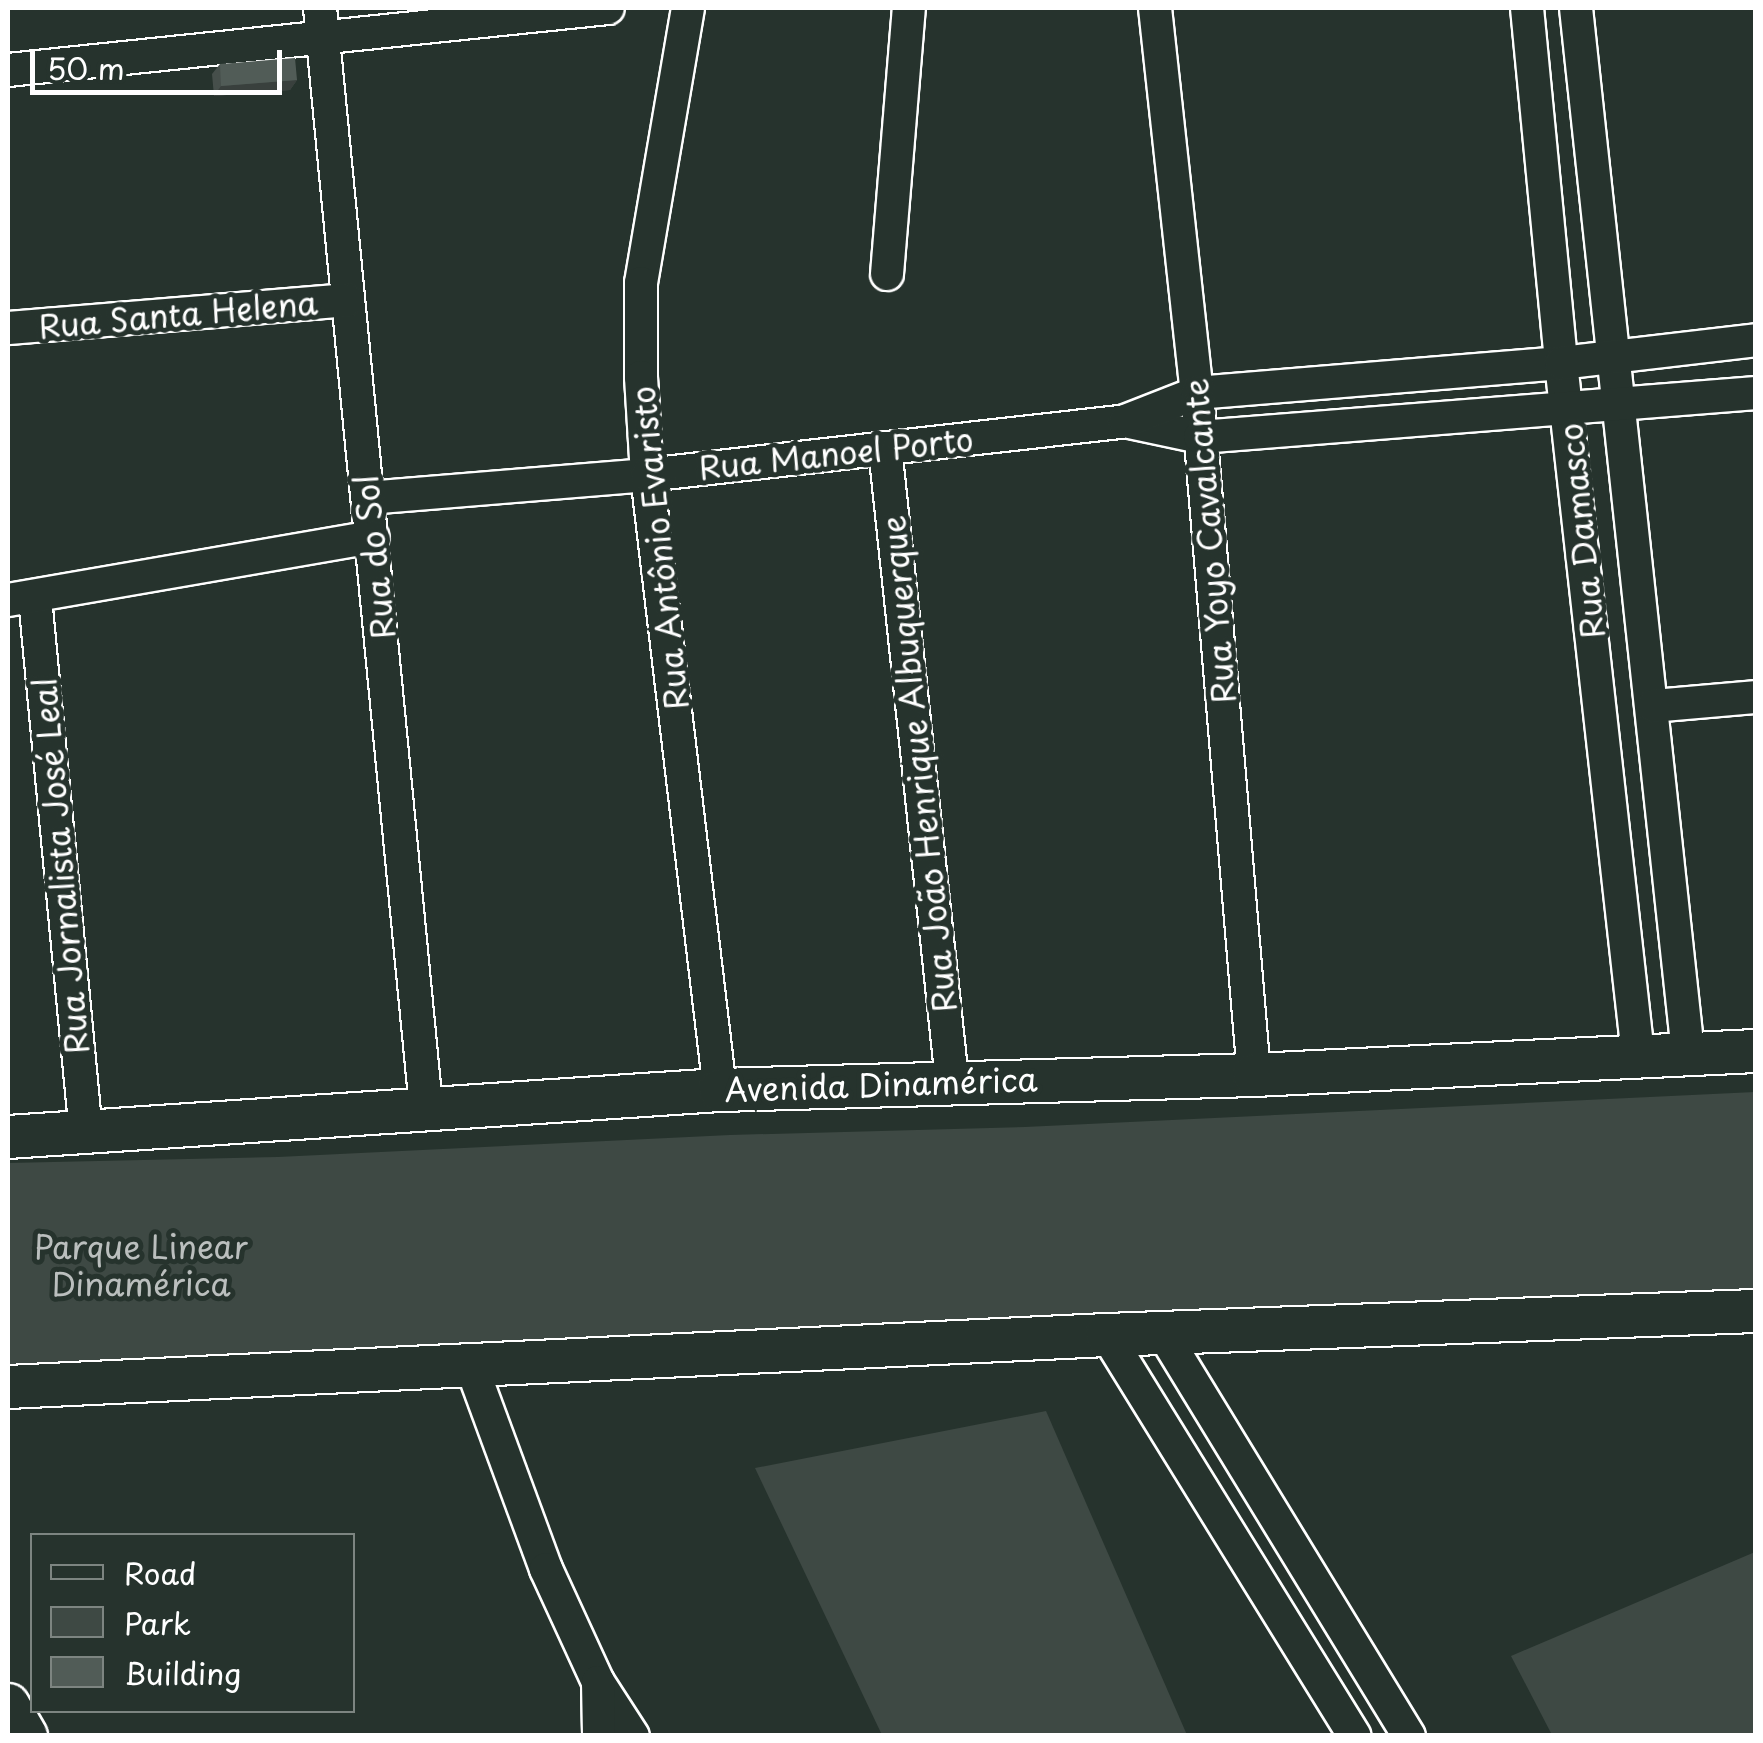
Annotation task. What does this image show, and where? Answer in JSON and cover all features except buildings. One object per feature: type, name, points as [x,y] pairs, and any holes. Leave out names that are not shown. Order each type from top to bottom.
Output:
[{"type":"main road","name":"Avenida Dinamérica","points":[[8,1137],[426,1106],[720,1090],[952,1080],[1254,1075],[1756,1051]]},
{"type":"main road","points":[[8,1387],[1107,1335],[1756,1311]]},
{"type":"main road","points":[[8,1705],[26,1736]]},
{"type":"street","points":[[8,70],[322,23],[608,8]]},
{"type":"street","name":"Rua Antônio Evaristo","points":[[688,8],[641,284],[647,475],[720,1090]]},
{"type":"street","points":[[887,274],[909,8]]},
{"type":"street","name":"Rua Yoyo Cavalcante","points":[[1155,8],[1198,392],[1254,1075]]},
{"type":"street","name":"Rua Damasco","points":[[1527,8],[1561,363],[1638,1054]]},
{"type":"street","name":"Rua Damasco","points":[[1576,8],[1610,357],[1654,706],[1688,1053]]},
{"type":"street","name":"Rua do Sol","points":[[322,23],[426,1106]]},
{"type":"street","name":"Rua Santa Helena","points":[[8,328],[348,300]]},
{"type":"street","name":"Rua Manoel Porto","points":[[368,498],[647,475],[1124,421],[1198,392],[1561,363],[1756,340]]},
{"type":"street","name":"Rua Manoel Porto","points":[[1124,421],[1200,437],[1568,411],[1756,393]]},
{"type":"street","name":"Rua João Henrique Albuquerque","points":[[885,448],[952,1080]]},
{"type":"street","points":[[21,599],[373,537]]},
{"type":"street","name":"Rua Jornalista José Leal","points":[[21,599],[86,1134]]},
{"type":"street","points":[[1654,706],[1756,696]]},
{"type":"street","points":[[1164,1333],[1409,1736]]},
{"type":"street","points":[[1107,1335],[1355,1736]]},
{"type":"street","points":[[471,1365],[546,1569],[598,1682],[633,1736]]},
{"type":"street","points":[[1328,1692],[1367,1667]]},
{"type":"street","points":[[598,1682],[599,1736]]},
{"type":"green space","name":"Parque Linear Dinamérica","points":[[1755,1092],[1755,1302],[8,1377],[8,1163],[278,1157],[730,1135],[1025,1127]]},
{"type":"green space","points":[[1046,1411],[1187,1735],[882,1735],[755,1468]]},
{"type":"green space","points":[[1755,1552],[1755,1735],[1552,1735],[1511,1656]]}]
